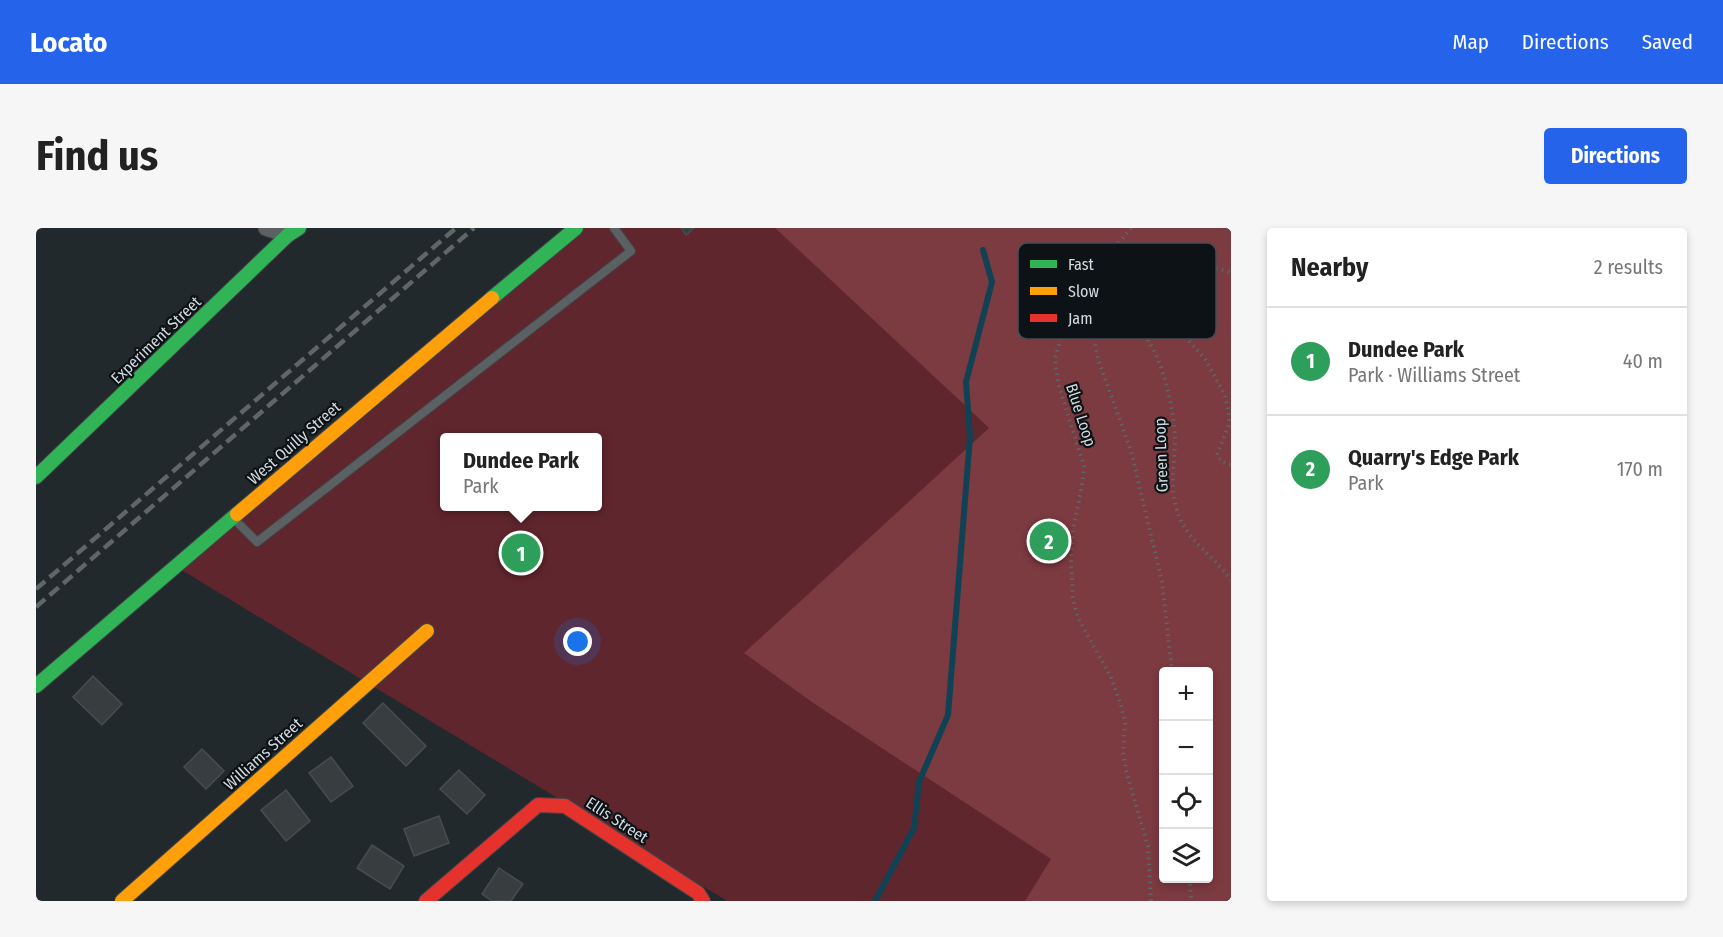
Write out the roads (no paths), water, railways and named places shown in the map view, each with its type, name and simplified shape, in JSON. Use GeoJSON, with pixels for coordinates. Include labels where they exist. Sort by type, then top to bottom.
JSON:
{"type":"FeatureCollection","features":[{"type":"Feature","properties":{"kind":"street"},"geometry":{"type":"LineString","coordinates":[[266,228],[294,232]]}},
{"type":"Feature","properties":{"kind":"street","name":"West Quilly Street"},"geometry":{"type":"LineString","coordinates":[[36,686],[576,228]]}},
{"type":"Feature","properties":{"kind":"street","name":"Experiment Street"},"geometry":{"type":"LineString","coordinates":[[36,477],[294,232]]}},
{"type":"Feature","properties":{"kind":"street","name":"Williams Street"},"geometry":{"type":"LineString","coordinates":[[122,901],[427,631]]}},
{"type":"Feature","properties":{"kind":"street","name":"Ellis Street"},"geometry":{"type":"LineString","coordinates":[[426,901],[538,805],[565,806],[698,893],[703,901]]}},
{"type":"Feature","properties":{"kind":"lane"},"geometry":{"type":"LineString","coordinates":[[233,518],[257,542],[631,251],[614,228]]}},
{"type":"Feature","properties":{"kind":"waterway"},"geometry":{"type":"LineString","coordinates":[[875,901],[914,828],[919,782],[948,715],[970,437],[966,382],[992,282],[983,250]]}},
{"type":"Feature","properties":{"kind":"railway"},"geometry":{"type":"LineString","coordinates":[[36,589],[456,228]]}},
{"type":"Feature","properties":{"kind":"railway"},"geometry":{"type":"LineString","coordinates":[[36,607],[474,228]]}},
{"type":"Feature","properties":{"kind":"place","name":"Quarry's Edge Park"},"geometry":{"type":"Point","coordinates":[1049,541]}},
{"type":"Feature","properties":{"kind":"place","name":"Dundee Park"},"geometry":{"type":"Point","coordinates":[521,553]}}]}
